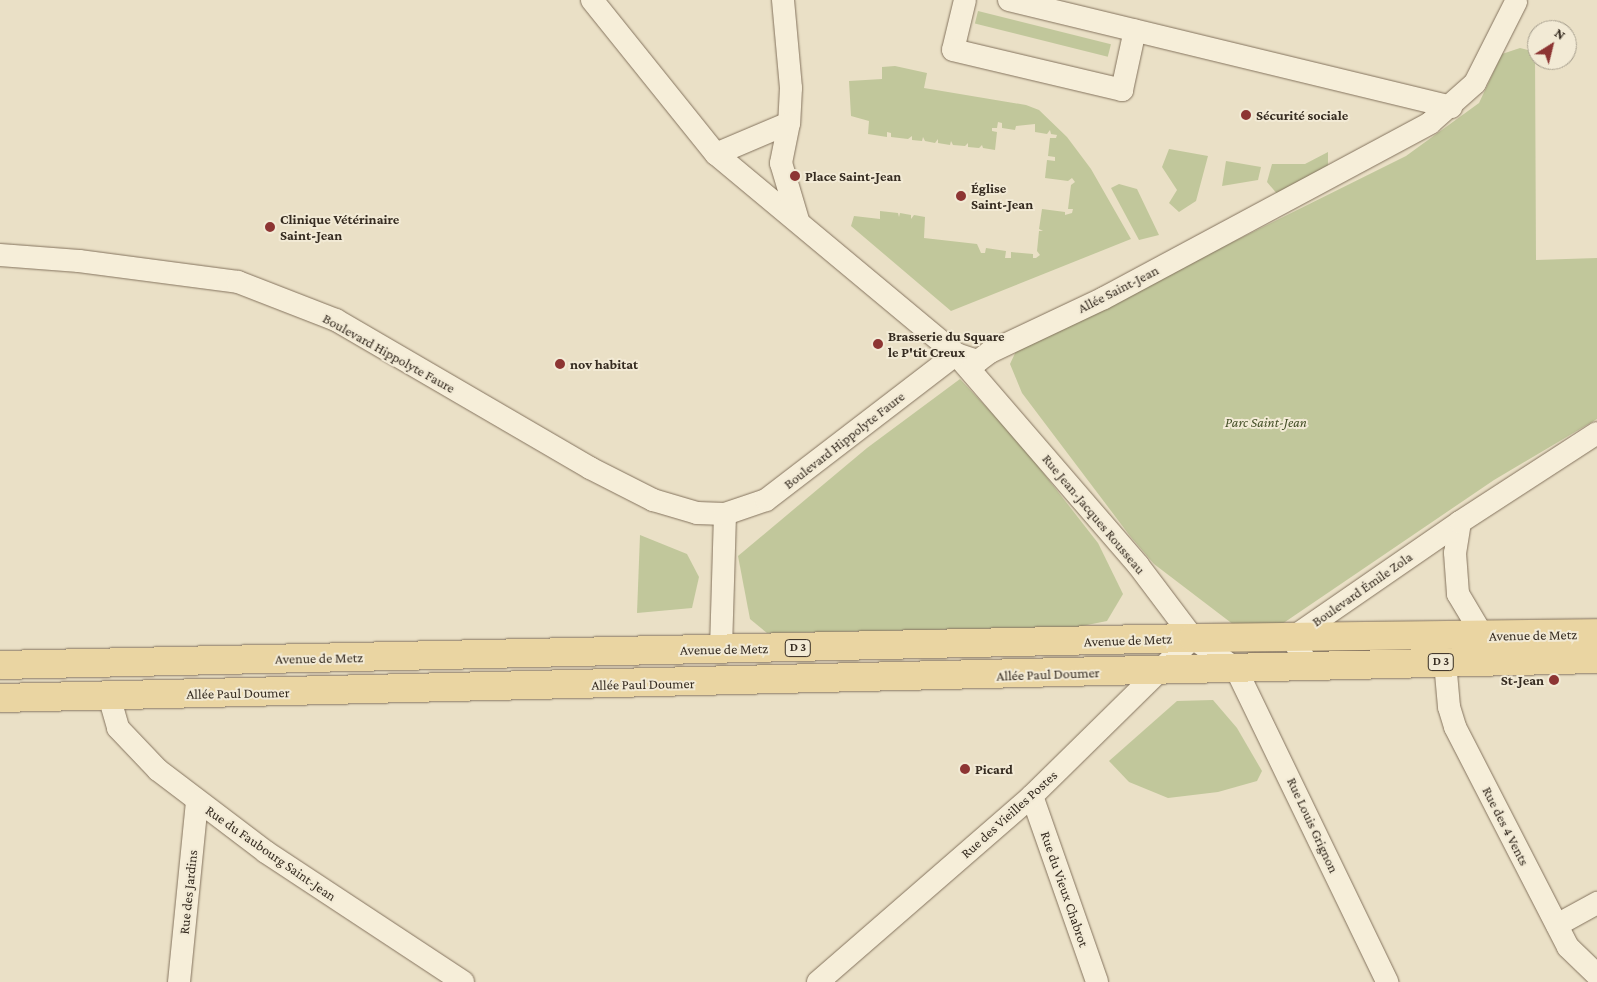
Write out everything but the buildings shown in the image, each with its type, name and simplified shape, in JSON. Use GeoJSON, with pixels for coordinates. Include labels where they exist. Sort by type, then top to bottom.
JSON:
{"type":"FeatureCollection","features":[{"type":"Feature","properties":{"kind":"main road","name":"Avenue de Metz"},"geometry":{"type":"LineString","coordinates":[[0,665],[1193,638],[1483,636],[1597,633]]}},
{"type":"Feature","properties":{"kind":"main road","name":"Avenue de Metz"},"geometry":{"type":"LineString","coordinates":[[1297,666],[1597,659]]}},
{"type":"Feature","properties":{"kind":"main road","name":"Allée Paul Doumer"},"geometry":{"type":"LineString","coordinates":[[0,698],[1297,666]]}},
{"type":"Feature","properties":{"kind":"street"},"geometry":{"type":"LineString","coordinates":[[592,0],[695,132],[716,154],[798,220],[956,354]]}},
{"type":"Feature","properties":{"kind":"street"},"geometry":{"type":"LineString","coordinates":[[783,0],[791,88],[789,123],[781,163],[798,220]]}},
{"type":"Feature","properties":{"kind":"street"},"geometry":{"type":"LineString","coordinates":[[965,0],[953,50],[1122,90],[1136,30]]}},
{"type":"Feature","properties":{"kind":"street"},"geometry":{"type":"LineString","coordinates":[[1009,0],[1450,107]]}},
{"type":"Feature","properties":{"kind":"street","name":"Allée Saint-Jean"},"geometry":{"type":"LineString","coordinates":[[956,354],[978,361],[990,352],[1104,298],[1430,123],[1475,83],[1513,1]]}},
{"type":"Feature","properties":{"kind":"street"},"geometry":{"type":"LineString","coordinates":[[716,154],[789,123]]}},
{"type":"Feature","properties":{"kind":"street","name":"Boulevard Hippolyte Faure"},"geometry":{"type":"LineString","coordinates":[[0,255],[79,261],[238,282],[336,320],[590,468],[653,500],[697,513],[725,514],[766,500],[956,354]]}},
{"type":"Feature","properties":{"kind":"street","name":"Rue Jean-Jacques Rousseau"},"geometry":{"type":"LineString","coordinates":[[956,354],[1138,565],[1193,638],[1236,668]]}},
{"type":"Feature","properties":{"kind":"street","name":"Boulevard Émile Zola"},"geometry":{"type":"LineString","coordinates":[[1292,638],[1460,522],[1597,433]]}},
{"type":"Feature","properties":{"kind":"street"},"geometry":{"type":"LineString","coordinates":[[721,649],[725,514]]}},
{"type":"Feature","properties":{"kind":"street"},"geometry":{"type":"LineString","coordinates":[[1460,522],[1454,553],[1458,594],[1483,636]]}},
{"type":"Feature","properties":{"kind":"street","name":"Rue des Vieilles Postes"},"geometry":{"type":"LineString","coordinates":[[818,982],[1032,796],[1163,670],[1193,638]]}},
{"type":"Feature","properties":{"kind":"street"},"geometry":{"type":"LineString","coordinates":[[1292,638],[1297,666]]}},
{"type":"Feature","properties":{"kind":"street","name":"Rue des 4 Vents"},"geometry":{"type":"LineString","coordinates":[[1445,662],[1449,707],[1455,727],[1568,947],[1597,975]]}},
{"type":"Feature","properties":{"kind":"street","name":"Rue Louis Grignon"},"geometry":{"type":"LineString","coordinates":[[1236,668],[1387,982]]}},
{"type":"Feature","properties":{"kind":"street","name":"Rue du Faubourg Saint-Jean"},"geometry":{"type":"LineString","coordinates":[[109,696],[118,728],[133,747],[197,801],[333,897],[463,982]]}},
{"type":"Feature","properties":{"kind":"street","name":"Rue du Vieux Chabrot"},"geometry":{"type":"LineString","coordinates":[[1032,796],[1097,982]]}},
{"type":"Feature","properties":{"kind":"street","name":"Rue des Jardins"},"geometry":{"type":"LineString","coordinates":[[179,982],[197,801]]}},
{"type":"Feature","properties":{"kind":"street"},"geometry":{"type":"LineString","coordinates":[[1557,925],[1597,903]]}},
{"type":"Feature","properties":{"kind":"green space"},"geometry":{"type":"Polygon","coordinates":[[[978,11],[1111,44],[1108,57],[975,24],[978,11]]]}},
{"type":"Feature","properties":{"kind":"green space","name":"Parc Saint-Jean"},"geometry":{"type":"Polygon","coordinates":[[[1520,48],[1527,50],[1527,70],[1535,70],[1536,260],[1597,258],[1597,419],[1494,480],[1282,624],[1234,625],[1154,564],[1130,536],[1022,393],[1010,364],[1017,349],[1406,156],[1479,103],[1502,54],[1520,48]]]}},
{"type":"Feature","properties":{"kind":"green space"},"geometry":{"type":"Polygon","coordinates":[[[895,66],[927,73],[924,88],[1026,105],[1039,110],[1067,137],[1091,169],[1131,239],[951,311],[851,226],[854,216],[880,219],[880,211],[898,213],[899,217],[900,213],[911,215],[911,219],[914,215],[925,217],[924,238],[977,244],[981,253],[985,253],[986,248],[1006,251],[1005,258],[1011,258],[1011,252],[1033,254],[1033,258],[1036,258],[1040,255],[1037,251],[1039,231],[1043,231],[1039,229],[1042,209],[1065,212],[1065,215],[1072,213],[1073,209],[1068,209],[1071,185],[1075,182],[1072,178],[1068,181],[1045,178],[1047,160],[1055,161],[1055,157],[1048,156],[1050,138],[1056,138],[1057,135],[1051,134],[1050,130],[1047,134],[1035,132],[1035,124],[1016,126],[1015,130],[1002,128],[1002,123],[998,122],[997,128],[992,128],[992,131],[997,132],[995,150],[983,148],[982,145],[979,148],[968,147],[968,143],[965,146],[953,145],[951,141],[950,145],[938,143],[938,139],[935,143],[925,141],[923,137],[922,141],[912,140],[912,136],[908,139],[891,137],[891,133],[887,132],[887,137],[868,134],[869,121],[851,116],[849,81],[882,79],[882,67],[895,66]]]}},
{"type":"Feature","properties":{"kind":"green space"},"geometry":{"type":"Polygon","coordinates":[[[1169,149],[1208,156],[1196,201],[1179,212],[1169,203],[1177,190],[1162,167],[1169,149]]]}},
{"type":"Feature","properties":{"kind":"green space"},"geometry":{"type":"Polygon","coordinates":[[[1328,152],[1328,166],[1278,195],[1267,182],[1272,164],[1305,164],[1328,152]]]}},
{"type":"Feature","properties":{"kind":"green space"},"geometry":{"type":"Polygon","coordinates":[[[1226,161],[1261,167],[1258,180],[1222,186],[1226,161]]]}},
{"type":"Feature","properties":{"kind":"green space"},"geometry":{"type":"Polygon","coordinates":[[[1119,184],[1137,189],[1159,235],[1139,240],[1111,188],[1119,184]]]}},
{"type":"Feature","properties":{"kind":"green space"},"geometry":{"type":"Polygon","coordinates":[[[960,379],[1020,443],[1098,543],[1123,594],[1107,621],[1077,627],[767,633],[750,619],[738,556],[867,448],[960,379]]]}},
{"type":"Feature","properties":{"kind":"green space"},"geometry":{"type":"Polygon","coordinates":[[[640,535],[687,554],[699,577],[692,608],[637,613],[640,535]]]}},
{"type":"Feature","properties":{"kind":"green space"},"geometry":{"type":"Polygon","coordinates":[[[1213,700],[1237,728],[1262,771],[1257,781],[1218,792],[1168,798],[1129,782],[1109,761],[1177,701],[1213,700]]]}},
{"type":"Feature","properties":{"kind":"place","name":"Sécurité sociale"},"geometry":{"type":"Point","coordinates":[1246,115]}},
{"type":"Feature","properties":{"kind":"place","name":"Place Saint-Jean"},"geometry":{"type":"Point","coordinates":[795,176]}},
{"type":"Feature","properties":{"kind":"place","name":"Église Saint-Jean"},"geometry":{"type":"Point","coordinates":[961,196]}},
{"type":"Feature","properties":{"kind":"place","name":"Clinique Vétérinaire Saint-Jean"},"geometry":{"type":"Point","coordinates":[270,227]}},
{"type":"Feature","properties":{"kind":"place","name":"Brasserie du Square le P'tit Creux"},"geometry":{"type":"Point","coordinates":[878,344]}},
{"type":"Feature","properties":{"kind":"place","name":"nov habitat"},"geometry":{"type":"Point","coordinates":[560,364]}},
{"type":"Feature","properties":{"kind":"place","name":"St-Jean"},"geometry":{"type":"Point","coordinates":[1554,680]}},
{"type":"Feature","properties":{"kind":"place","name":"Picard"},"geometry":{"type":"Point","coordinates":[965,769]}}]}
